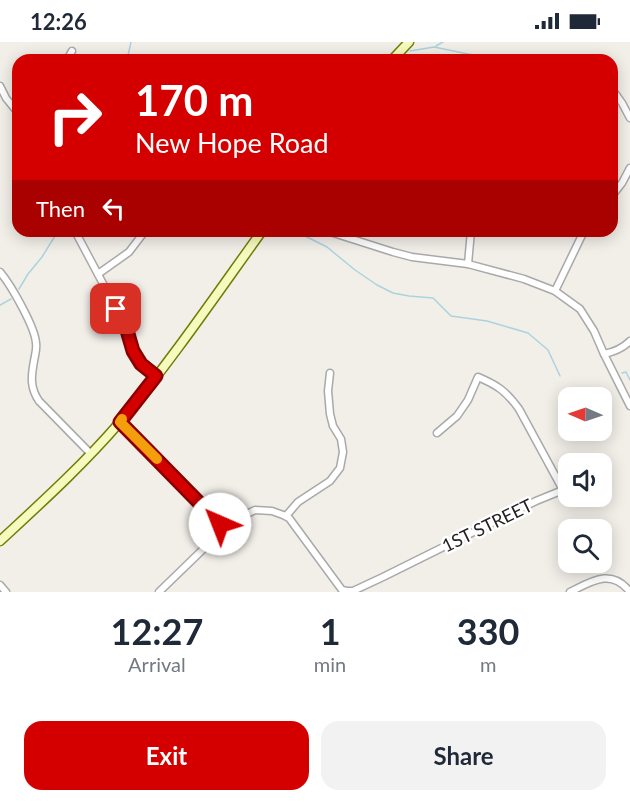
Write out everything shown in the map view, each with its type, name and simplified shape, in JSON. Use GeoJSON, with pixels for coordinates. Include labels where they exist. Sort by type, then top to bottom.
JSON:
{"type":"FeatureCollection","features":[{"type":"Feature","properties":{"kind":"street"},"geometry":{"type":"LineString","coordinates":[[398,54],[409,42]]}},
{"type":"Feature","properties":{"kind":"street"},"geometry":{"type":"LineString","coordinates":[[0,86],[12,106]]}},
{"type":"Feature","properties":{"kind":"street"},"geometry":{"type":"LineString","coordinates":[[618,97],[630,118]]}},
{"type":"Feature","properties":{"kind":"street"},"geometry":{"type":"LineString","coordinates":[[618,188],[630,168]]}},
{"type":"Feature","properties":{"kind":"street"},"geometry":{"type":"LineString","coordinates":[[622,183],[630,188]]}},
{"type":"Feature","properties":{"kind":"street"},"geometry":{"type":"LineString","coordinates":[[78,237],[126,327],[133,351],[141,364],[156,376]]}},
{"type":"Feature","properties":{"kind":"street"},"geometry":{"type":"LineString","coordinates":[[98,274],[129,252],[140,237]]}},
{"type":"Feature","properties":{"kind":"street"},"geometry":{"type":"LineString","coordinates":[[0,541],[68,478],[120,422],[258,237]]}},
{"type":"Feature","properties":{"kind":"street"},"geometry":{"type":"LineString","coordinates":[[346,237],[393,252],[468,264],[524,279],[555,291],[580,309],[594,331],[630,406]]}},
{"type":"Feature","properties":{"kind":"street"},"geometry":{"type":"LineString","coordinates":[[468,264],[470,237]]}},
{"type":"Feature","properties":{"kind":"street"},"geometry":{"type":"LineString","coordinates":[[555,291],[581,237]]}},
{"type":"Feature","properties":{"kind":"street"},"geometry":{"type":"LineString","coordinates":[[0,272],[33,329],[36,343],[31,382],[33,392],[91,454]]}},
{"type":"Feature","properties":{"kind":"street"},"geometry":{"type":"LineString","coordinates":[[604,354],[617,351],[630,342]]}},
{"type":"Feature","properties":{"kind":"street"},"geometry":{"type":"LineString","coordinates":[[159,592],[225,528],[255,510],[272,511],[286,516],[298,502],[330,481],[340,468],[343,452],[341,439],[333,426],[330,414],[328,391],[330,373]]}},
{"type":"Feature","properties":{"kind":"street","name":"1ST STREET"},"geometry":{"type":"LineString","coordinates":[[286,516],[342,590],[353,591],[563,490],[519,409],[497,386],[478,376],[468,400],[457,416],[437,433]]}},
{"type":"Feature","properties":{"kind":"street"},"geometry":{"type":"LineString","coordinates":[[120,422],[225,528]]}},
{"type":"Feature","properties":{"kind":"street"},"geometry":{"type":"LineString","coordinates":[[570,592],[604,578],[618,580],[630,592]]}},
{"type":"Feature","properties":{"kind":"street"},"geometry":{"type":"LineString","coordinates":[[0,585],[6,592]]}},
{"type":"Feature","properties":{"kind":"waterway"},"geometry":{"type":"LineString","coordinates":[[128,54],[131,42]]}},
{"type":"Feature","properties":{"kind":"waterway"},"geometry":{"type":"LineString","coordinates":[[436,46],[443,42]]}},
{"type":"Feature","properties":{"kind":"waterway"},"geometry":{"type":"LineString","coordinates":[[410,51],[434,47],[468,54]]}},
{"type":"Feature","properties":{"kind":"waterway"},"geometry":{"type":"LineString","coordinates":[[19,289],[54,237]]}},
{"type":"Feature","properties":{"kind":"waterway"},"geometry":{"type":"LineString","coordinates":[[307,237],[327,247],[355,270],[393,293],[433,298],[451,316],[487,321],[528,333],[548,350],[560,376]]}},
{"type":"Feature","properties":{"kind":"waterway"},"geometry":{"type":"LineString","coordinates":[[0,305],[11,299]]}},
{"type":"Feature","properties":{"kind":"waterway"},"geometry":{"type":"LineString","coordinates":[[622,373],[626,372],[630,380]]}},
{"type":"Feature","properties":{"kind":"slow traffic"},"geometry":{"type":"LineString","coordinates":[[122,419],[120,422],[157,459]]}},
{"type":"Feature","properties":{"kind":"route"},"geometry":{"type":"LineString","coordinates":[[116,309],[126,327],[133,351],[141,364],[156,376],[120,422],[220,524]]}}]}
